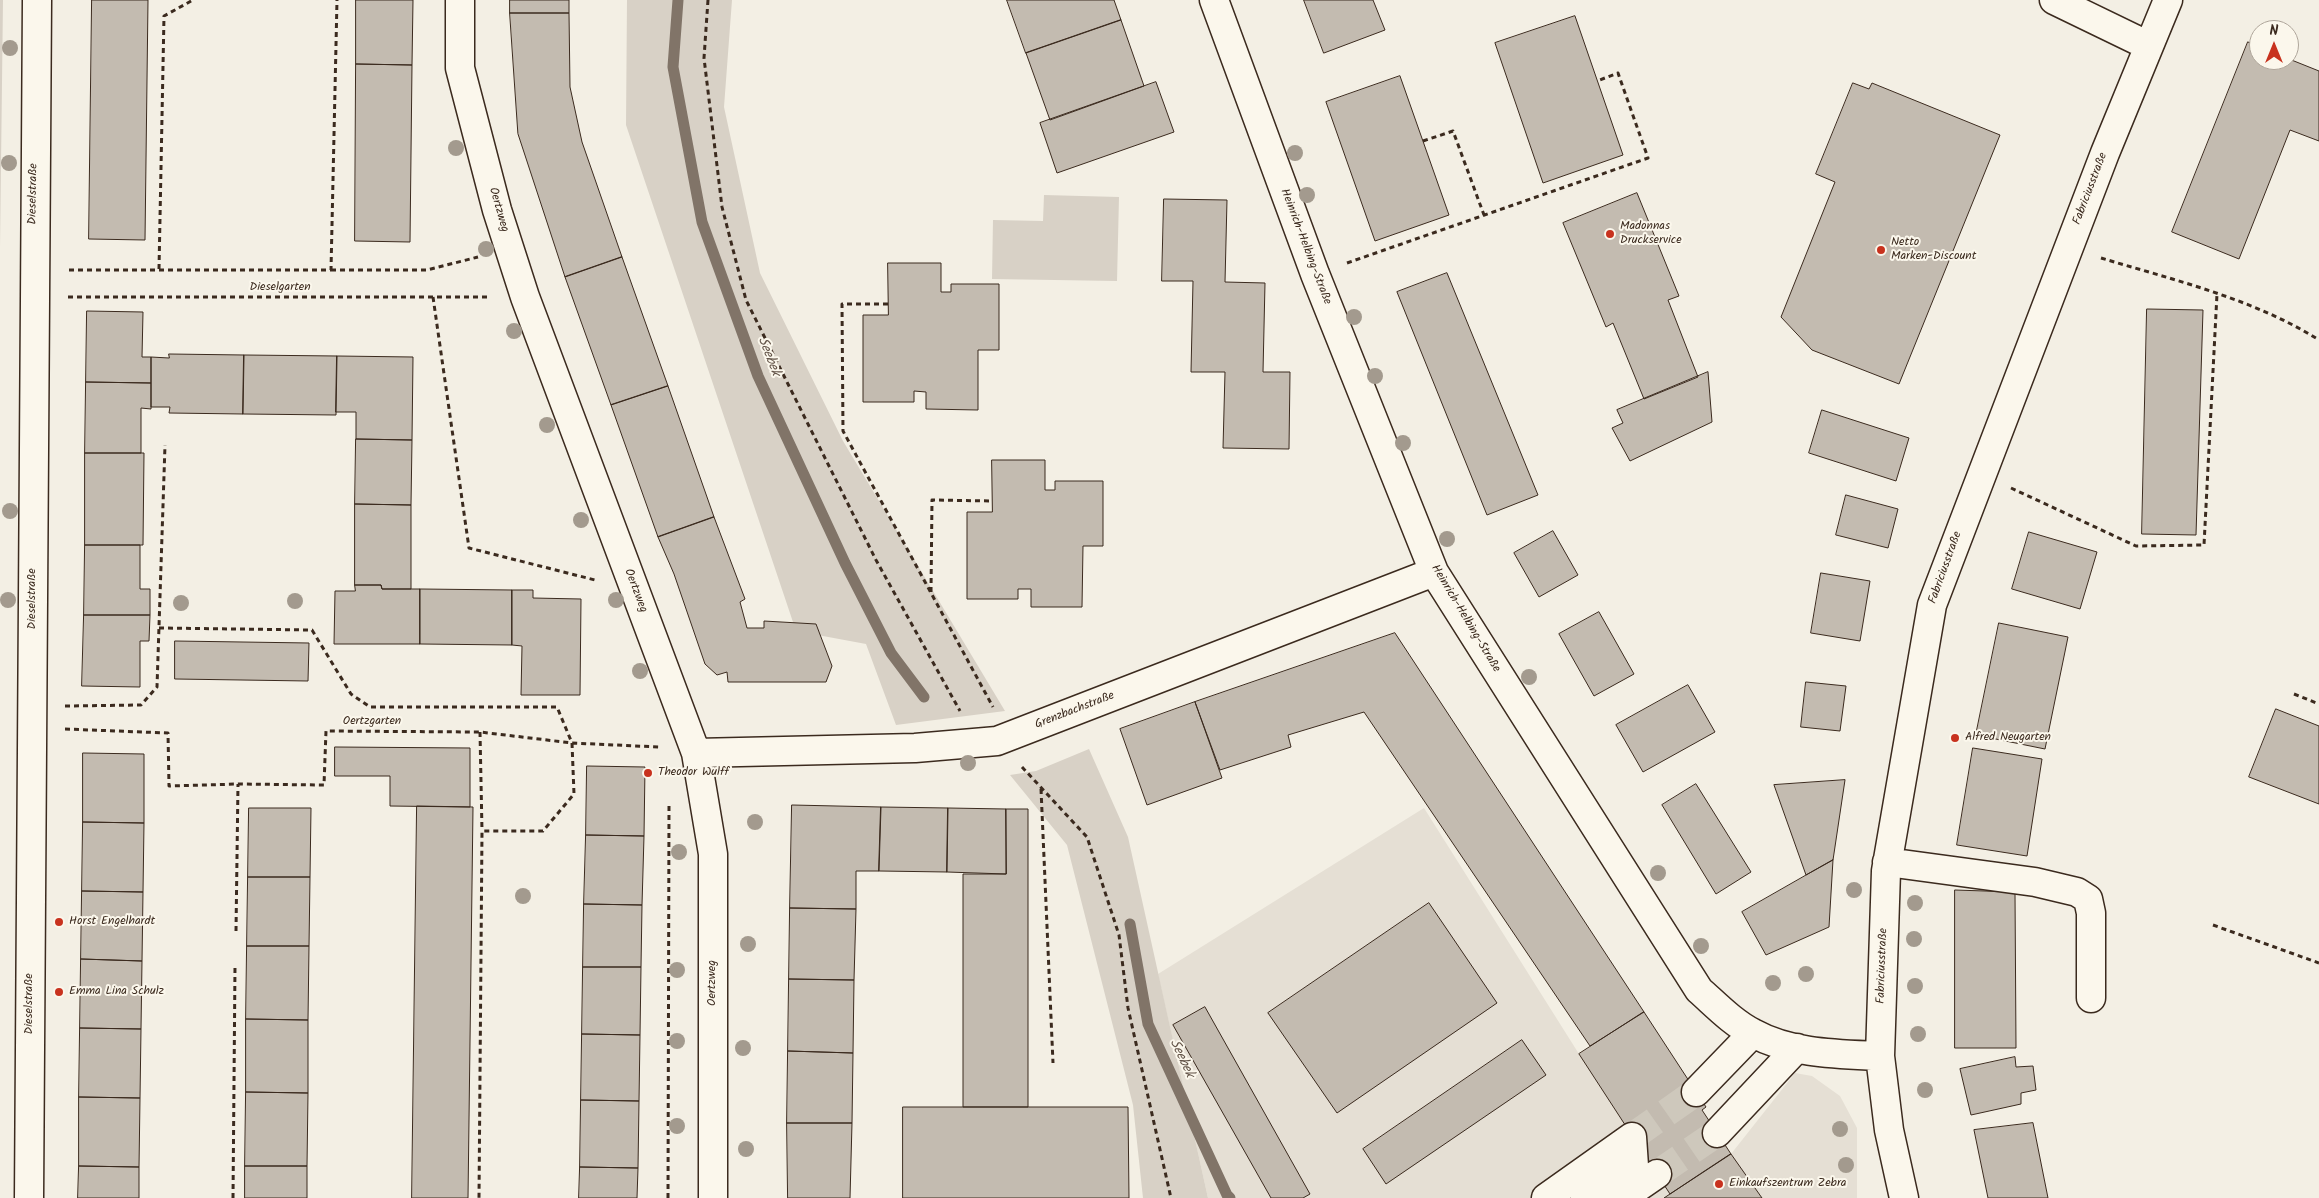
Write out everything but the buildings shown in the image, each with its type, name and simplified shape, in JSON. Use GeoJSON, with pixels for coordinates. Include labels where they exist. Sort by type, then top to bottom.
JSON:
{"type":"FeatureCollection","features":[{"type":"Feature","properties":{"kind":"street","name":"Dieselstraße"},"geometry":{"type":"LineString","coordinates":[[28,1198],[36,0]]}},
{"type":"Feature","properties":{"kind":"street","name":"Oertzweg"},"geometry":{"type":"LineString","coordinates":[[460,0],[460,68],[509,250],[524,297],[696,752],[713,854],[713,1198]]}},
{"type":"Feature","properties":{"kind":"street","name":"Heinrich-Helbing-Straße"},"geometry":{"type":"LineString","coordinates":[[1214,0],[1315,274],[1434,572],[1699,990],[1752,1033],[1797,1048],[1824,1053],[1880,1056]]}},
{"type":"Feature","properties":{"kind":"street"},"geometry":{"type":"LineString","coordinates":[[2054,0],[2149,46]]}},
{"type":"Feature","properties":{"kind":"street","name":"Fabriciusstraße"},"geometry":{"type":"LineString","coordinates":[[1904,1198],[1888,1130],[1880,1056],[1887,862],[1932,605],[2069,248],[2168,0]]}},
{"type":"Feature","properties":{"kind":"street","name":"Grenzbachstraße"},"geometry":{"type":"LineString","coordinates":[[696,752],[915,748],[997,741],[1434,572]]}},
{"type":"Feature","properties":{"kind":"street"},"geometry":{"type":"LineString","coordinates":[[1887,862],[2035,882],[2077,892],[2088,899],[2091,913],[2091,998]]}},
{"type":"Feature","properties":{"kind":"street"},"geometry":{"type":"LineString","coordinates":[[1696,1092],[1752,1033]]}},
{"type":"Feature","properties":{"kind":"street"},"geometry":{"type":"LineString","coordinates":[[1718,1133],[1797,1048]]}},
{"type":"Feature","properties":{"kind":"street"},"geometry":{"type":"LineString","coordinates":[[1546,1198],[1632,1137],[1634,1166],[1585,1198]]}},
{"type":"Feature","properties":{"kind":"street"},"geometry":{"type":"LineString","coordinates":[[1622,1198],[1657,1174]]}},
{"type":"Feature","properties":{"kind":"path"},"geometry":{"type":"LineString","coordinates":[[159,269],[164,16],[193,0]]}},
{"type":"Feature","properties":{"kind":"path"},"geometry":{"type":"LineString","coordinates":[[331,270],[337,0]]}},
{"type":"Feature","properties":{"kind":"path"},"geometry":{"type":"LineString","coordinates":[[708,0],[704,58],[722,207],[746,300],[876,560],[926,653]]}},
{"type":"Feature","properties":{"kind":"path"},"geometry":{"type":"LineString","coordinates":[[1315,274],[1648,158],[1618,73],[1597,81]]}},
{"type":"Feature","properties":{"kind":"path"},"geometry":{"type":"LineString","coordinates":[[1423,142],[1453,131],[1484,215]]}},
{"type":"Feature","properties":{"kind":"path"},"geometry":{"type":"LineString","coordinates":[[2069,248],[2217,294],[2295,325],[2319,340]]}},
{"type":"Feature","properties":{"kind":"path"},"geometry":{"type":"LineString","coordinates":[[34,270],[427,270],[509,250]]}},
{"type":"Feature","properties":{"kind":"path"},"geometry":{"type":"LineString","coordinates":[[1982,474],[2136,546],[2204,544],[2217,294]]}},
{"type":"Feature","properties":{"kind":"path","name":"Dieselgarten"},"geometry":{"type":"LineString","coordinates":[[35,297],[524,297]]}},
{"type":"Feature","properties":{"kind":"path"},"geometry":{"type":"LineString","coordinates":[[432,297],[469,548],[635,590]]}},
{"type":"Feature","properties":{"kind":"path"},"geometry":{"type":"LineString","coordinates":[[888,304],[842,304],[843,432],[1008,736]]}},
{"type":"Feature","properties":{"kind":"path"},"geometry":{"type":"LineString","coordinates":[[32,718],[141,705],[157,687],[165,445]]}},
{"type":"Feature","properties":{"kind":"path"},"geometry":{"type":"LineString","coordinates":[[930,593],[932,500],[992,501]]}},
{"type":"Feature","properties":{"kind":"path"},"geometry":{"type":"LineString","coordinates":[[159,628],[312,630],[334,670],[351,694],[370,707],[557,707],[572,743],[574,794],[543,831],[482,831]]}},
{"type":"Feature","properties":{"kind":"path"},"geometry":{"type":"LineString","coordinates":[[2294,694],[2319,704]]}},
{"type":"Feature","properties":{"kind":"path","name":"Oertzgarten"},"geometry":{"type":"LineString","coordinates":[[32,718],[168,733],[169,786],[238,784],[324,786],[326,731],[480,732],[572,743],[668,748],[696,752]]}},
{"type":"Feature","properties":{"kind":"path"},"geometry":{"type":"LineString","coordinates":[[480,732],[482,831],[480,1198]]}},
{"type":"Feature","properties":{"kind":"path"},"geometry":{"type":"LineString","coordinates":[[236,931],[238,784]]}},
{"type":"Feature","properties":{"kind":"path"},"geometry":{"type":"LineString","coordinates":[[1053,1063],[1041,788],[1087,837],[1119,935],[1128,1008],[1171,1198]]}},
{"type":"Feature","properties":{"kind":"path"},"geometry":{"type":"LineString","coordinates":[[668,1198],[669,805]]}},
{"type":"Feature","properties":{"kind":"path"},"geometry":{"type":"LineString","coordinates":[[2213,925],[2319,963]]}},
{"type":"Feature","properties":{"kind":"path"},"geometry":{"type":"LineString","coordinates":[[233,1198],[235,966]]}},
{"type":"Feature","properties":{"kind":"shaded area"},"geometry":{"type":"Polygon","coordinates":[[[0,0],[3,0],[0,247],[0,0]]]}},
{"type":"Feature","properties":{"kind":"shaded area"},"geometry":{"type":"Polygon","coordinates":[[[627,0],[732,0],[724,107],[760,273],[843,441],[1005,711],[896,725],[866,644],[796,631],[626,125],[627,0]]]}},
{"type":"Feature","properties":{"kind":"shaded area"},"geometry":{"type":"Polygon","coordinates":[[[1044,195],[1119,197],[1117,281],[992,279],[993,220],[1043,221],[1044,195]]]}},
{"type":"Feature","properties":{"kind":"shaded area"},"geometry":{"type":"Polygon","coordinates":[[[1089,749],[1128,837],[1208,1198],[1143,1198],[1133,1105],[1067,845],[1010,775],[1036,771],[1089,749]]]}},
{"type":"Feature","properties":{"kind":"shaded area"},"geometry":{"type":"Polygon","coordinates":[[[1424,808],[1670,1194],[1731,1154],[1795,1073],[1812,1076],[1840,1096],[1857,1128],[1857,1198],[1208,1198],[1158,974],[1424,808]]]}},
{"type":"Feature","properties":{"kind":"waterway","name":"Seebek"},"geometry":{"type":"LineString","coordinates":[[678,0],[673,67],[702,222],[758,376],[845,563],[891,653],[924,697]]}},
{"type":"Feature","properties":{"kind":"waterway","name":"Seebek"},"geometry":{"type":"LineString","coordinates":[[1130,924],[1148,1024],[1230,1198]]}},
{"type":"Feature","properties":{"kind":"tunnel"},"geometry":{"type":"LineString","coordinates":[[1632,1137],[1696,1092]]}},
{"type":"Feature","properties":{"kind":"tunnel"},"geometry":{"type":"LineString","coordinates":[[1657,1174],[1717,1133]]}},
{"type":"Feature","properties":{"kind":"place","name":"Madonnas Druckservice"},"geometry":{"type":"Point","coordinates":[1610,234]}},
{"type":"Feature","properties":{"kind":"place","name":"Netto Marken-Discount"},"geometry":{"type":"Point","coordinates":[1881,250]}},
{"type":"Feature","properties":{"kind":"place","name":"Alfred Neugarten"},"geometry":{"type":"Point","coordinates":[1955,738]}},
{"type":"Feature","properties":{"kind":"place","name":"Theodor Wulff"},"geometry":{"type":"Point","coordinates":[648,773]}},
{"type":"Feature","properties":{"kind":"place","name":"Horst Engelhardt"},"geometry":{"type":"Point","coordinates":[59,922]}},
{"type":"Feature","properties":{"kind":"place","name":"Emma Lina Schulz"},"geometry":{"type":"Point","coordinates":[59,992]}},
{"type":"Feature","properties":{"kind":"place","name":"Einkaufszentrum Zebra"},"geometry":{"type":"Point","coordinates":[1719,1184]}}]}
